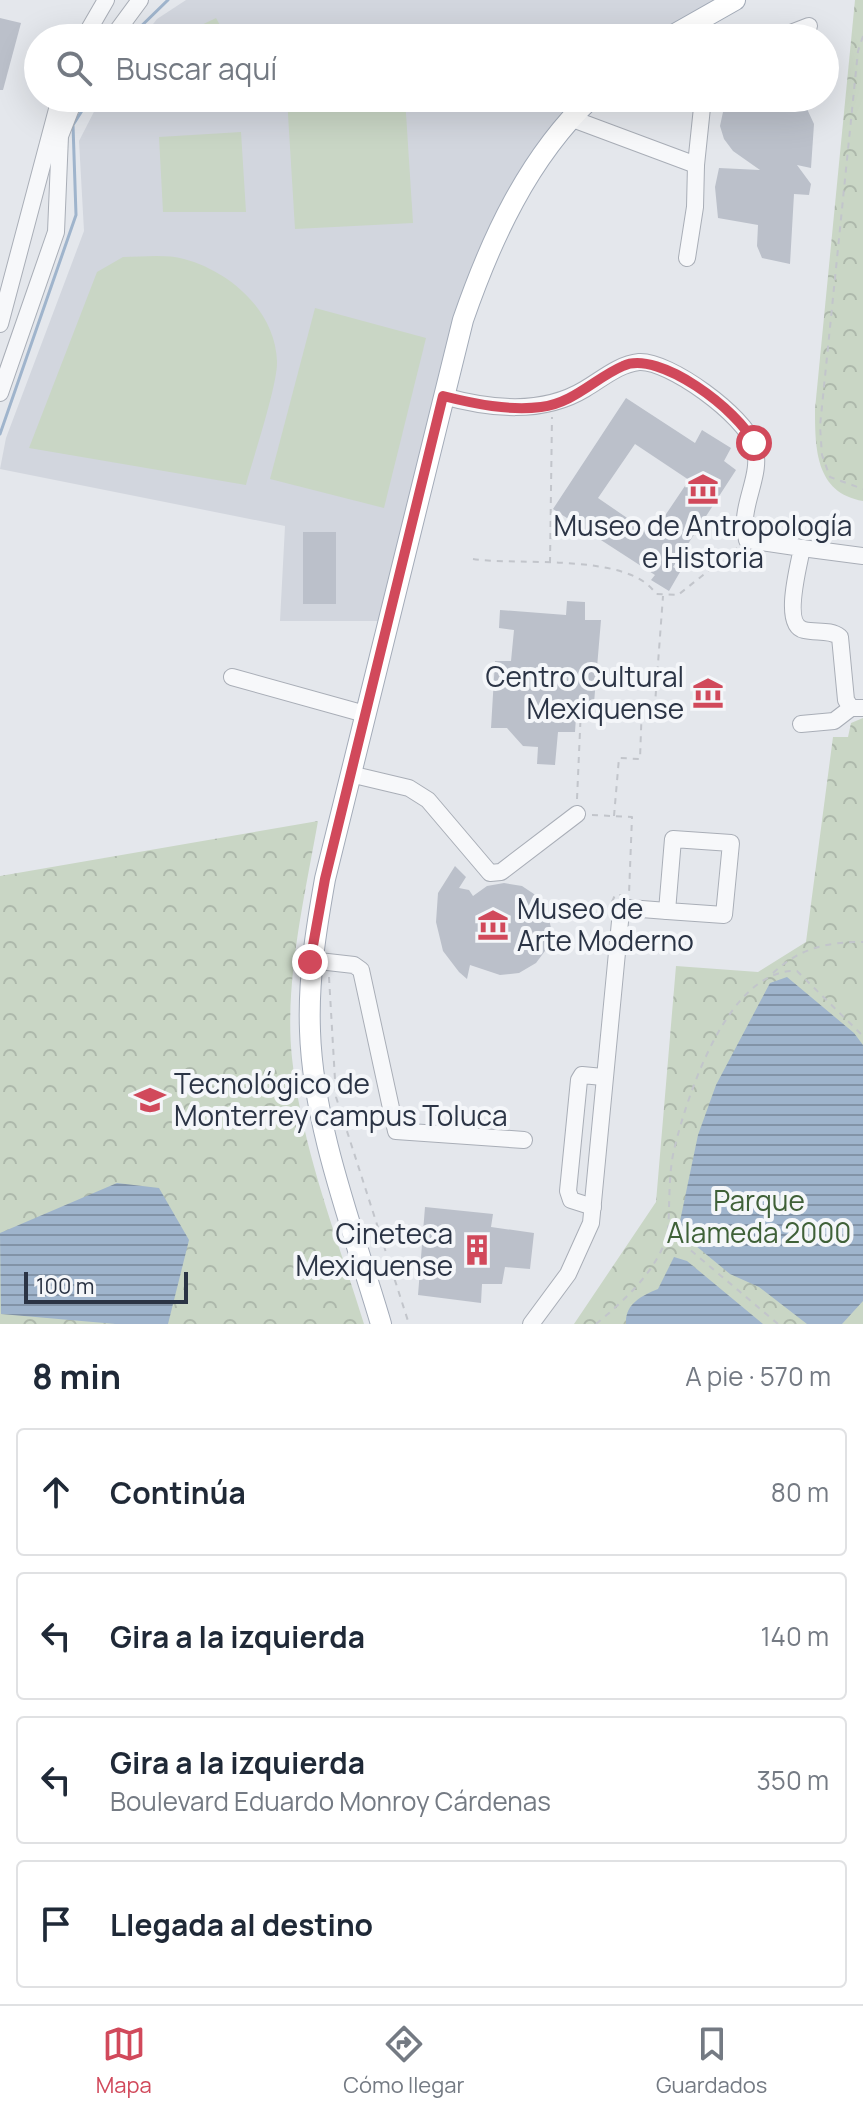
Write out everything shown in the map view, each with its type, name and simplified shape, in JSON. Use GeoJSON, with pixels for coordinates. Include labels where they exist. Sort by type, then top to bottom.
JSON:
{"type":"FeatureCollection","features":[{"type":"Feature","properties":{"kind":"main road"},"geometry":{"type":"LineString","coordinates":[[693,24],[735,0]]}},
{"type":"Feature","properties":{"kind":"main road"},"geometry":{"type":"LineString","coordinates":[[381,1324],[325,1129],[317,1089],[310,1034],[310,961],[325,879],[443,396],[483,262],[526,180],[576,112]]}},
{"type":"Feature","properties":{"kind":"lane"},"geometry":{"type":"LineString","coordinates":[[92,24],[106,0]]}},
{"type":"Feature","properties":{"kind":"lane"},"geometry":{"type":"LineString","coordinates":[[122,24],[140,0]]}},
{"type":"Feature","properties":{"kind":"lane"},"geometry":{"type":"LineString","coordinates":[[0,324],[56,112]]}},
{"type":"Feature","properties":{"kind":"lane"},"geometry":{"type":"LineString","coordinates":[[0,393],[56,232],[60,136],[69,112]]}},
{"type":"Feature","properties":{"kind":"lane"},"geometry":{"type":"LineString","coordinates":[[687,258],[695,207],[702,112]]}},
{"type":"Feature","properties":{"kind":"lane"},"geometry":{"type":"LineString","coordinates":[[570,118],[696,165]]}},
{"type":"Feature","properties":{"kind":"lane"},"geometry":{"type":"LineString","coordinates":[[443,396],[491,406],[552,404],[583,391],[624,365],[654,363],[700,389],[739,421],[754,443],[757,463],[743,511],[747,540],[863,556]]}},
{"type":"Feature","properties":{"kind":"lane"},"geometry":{"type":"LineString","coordinates":[[801,724],[834,721],[857,708],[846,700],[840,637],[800,629],[794,623],[792,604],[802,548]]}},
{"type":"Feature","properties":{"kind":"lane"},"geometry":{"type":"LineString","coordinates":[[232,677],[365,714]]}},
{"type":"Feature","properties":{"kind":"lane"},"geometry":{"type":"LineString","coordinates":[[350,774],[409,788],[428,800],[490,873],[501,872],[577,814]]}},
{"type":"Feature","properties":{"kind":"lane"},"geometry":{"type":"LineString","coordinates":[[531,1324],[568,1274],[587,1237],[593,1207],[621,911],[629,908],[694,915],[724,915],[733,846],[730,842],[670,841],[667,911]]}},
{"type":"Feature","properties":{"kind":"lane"},"geometry":{"type":"LineString","coordinates":[[310,961],[354,965],[361,970],[396,1131],[524,1140]]}},
{"type":"Feature","properties":{"kind":"lane"},"geometry":{"type":"LineString","coordinates":[[593,1207],[571,1200],[568,1191],[579,1080],[582,1075],[603,1077]]}},
{"type":"Feature","properties":{"kind":"path"},"geometry":{"type":"LineString","coordinates":[[863,36],[858,51],[820,426],[822,455],[830,477],[863,489]]}},
{"type":"Feature","properties":{"kind":"path"},"geometry":{"type":"LineString","coordinates":[[550,563],[552,404]]}},
{"type":"Feature","properties":{"kind":"path"},"geometry":{"type":"LineString","coordinates":[[473,559],[596,564],[650,585],[656,594],[678,595],[747,540]]}},
{"type":"Feature","properties":{"kind":"path"},"geometry":{"type":"LineString","coordinates":[[629,895],[632,817],[577,814],[581,708],[599,709],[600,701],[655,704],[663,595]]}},
{"type":"Feature","properties":{"kind":"path"},"geometry":{"type":"LineString","coordinates":[[614,816],[619,758],[640,759],[642,703]]}},
{"type":"Feature","properties":{"kind":"path"},"geometry":{"type":"LineString","coordinates":[[596,1324],[649,1270],[663,1251],[668,1231],[674,1149],[697,1075],[731,1010],[790,958],[818,945],[863,942]]}},
{"type":"Feature","properties":{"kind":"path"},"geometry":{"type":"LineString","coordinates":[[310,961],[324,961],[329,966],[336,1097],[409,1324]]}},
{"type":"Feature","properties":{"kind":"path"},"geometry":{"type":"LineString","coordinates":[[773,974],[797,971],[863,1036]]}},
{"type":"Feature","properties":{"kind":"path"},"geometry":{"type":"LineString","coordinates":[[668,1231],[778,1324]]}},
{"type":"Feature","properties":{"kind":"shaded area"},"geometry":{"type":"Polygon","coordinates":[[[186,0],[726,0],[684,24],[153,24],[186,0]]]}},
{"type":"Feature","properties":{"kind":"shaded area"},"geometry":{"type":"Polygon","coordinates":[[[94,112],[570,112],[519,179],[478,251],[380,621],[280,621],[285,526],[0,469],[6,438],[84,231],[79,141],[94,112]]]}},
{"type":"Feature","properties":{"kind":"green space"},"geometry":{"type":"Polygon","coordinates":[[[855,0],[863,0],[863,501],[835,489],[827,479],[821,467],[815,424],[855,0]]]}},
{"type":"Feature","properties":{"kind":"green space"},"geometry":{"type":"Polygon","coordinates":[[[216,18],[219,24],[204,24],[216,18]]]}},
{"type":"Feature","properties":{"kind":"green space"},"geometry":{"type":"Polygon","coordinates":[[[288,112],[406,112],[413,223],[295,229],[288,112]]]}},
{"type":"Feature","properties":{"kind":"green space"},"geometry":{"type":"Polygon","coordinates":[[[241,132],[246,212],[163,212],[159,137],[241,132]]]}},
{"type":"Feature","properties":{"kind":"green space"},"geometry":{"type":"Polygon","coordinates":[[[123,257],[170,257],[201,265],[233,283],[247,295],[268,325],[274,342],[276,372],[246,485],[29,448],[97,272],[123,257]]]}},
{"type":"Feature","properties":{"kind":"green space"},"geometry":{"type":"Polygon","coordinates":[[[315,308],[426,338],[384,508],[270,479],[315,308]]]}},
{"type":"Feature","properties":{"kind":"green space","name":"Parque Alameda 2000"},"geometry":{"type":"Polygon","coordinates":[[[863,718],[863,1324],[574,1324],[656,1202],[676,966],[758,972],[806,942],[833,737],[848,737],[851,723],[863,718]]]}},
{"type":"Feature","properties":{"kind":"green space","name":"Tecnológico de Monterrey campus Toluca"},"geometry":{"type":"Polygon","coordinates":[[[318,821],[293,970],[292,1058],[312,1159],[364,1324],[0,1324],[0,876],[318,821]]]}},
{"type":"Feature","properties":{"kind":"water"},"geometry":{"type":"Polygon","coordinates":[[[787,977],[854,1033],[863,1045],[863,1301],[842,1324],[807,1324],[759,1287],[730,1274],[684,1236],[679,1226],[698,1135],[716,1085],[770,983],[787,977]]]}},
{"type":"Feature","properties":{"kind":"water"},"geometry":{"type":"Polygon","coordinates":[[[117,1183],[159,1188],[189,1240],[168,1324],[116,1324],[1,1314],[0,1233],[117,1183]]]}},
{"type":"Feature","properties":{"kind":"water"},"geometry":{"type":"Polygon","coordinates":[[[674,1257],[687,1261],[763,1324],[626,1324],[631,1306],[658,1289],[674,1257]]]}},
{"type":"Feature","properties":{"kind":"building"},"geometry":{"type":"Polygon","coordinates":[[[0,18],[21,23],[3,90],[0,90],[0,18]]]}},
{"type":"Feature","properties":{"kind":"building"},"geometry":{"type":"Polygon","coordinates":[[[723,112],[808,112],[814,124],[811,168],[797,165],[811,184],[809,195],[794,194],[790,264],[762,258],[757,246],[758,225],[718,218],[715,187],[719,168],[760,170],[733,151],[724,139],[720,126],[723,112]]]}},
{"type":"Feature","properties":{"kind":"building","name":"Museo de Antropología e Historia"},"geometry":{"type":"Polygon","coordinates":[[[626,398],[695,443],[702,430],[731,448],[724,461],[736,470],[673,567],[680,572],[669,591],[651,580],[655,575],[553,509],[626,398]],[[635,444],[598,498],[652,535],[689,480],[635,444]]]}},
{"type":"Feature","properties":{"kind":"building"},"geometry":{"type":"Polygon","coordinates":[[[303,532],[336,532],[336,604],[303,604],[303,532]]]}},
{"type":"Feature","properties":{"kind":"building"},"geometry":{"type":"Polygon","coordinates":[[[567,601],[585,602],[585,620],[601,620],[594,703],[577,702],[575,732],[558,732],[555,765],[537,764],[538,747],[523,746],[507,728],[491,728],[495,661],[511,661],[514,630],[499,628],[500,610],[566,615],[567,601]]]}},
{"type":"Feature","properties":{"kind":"building","name":"Museo de Arte Moderno"},"geometry":{"type":"Polygon","coordinates":[[[455,866],[466,877],[459,888],[469,890],[473,896],[487,886],[504,883],[522,886],[537,896],[547,910],[551,928],[548,947],[536,963],[519,973],[500,975],[470,965],[467,979],[459,972],[443,951],[436,922],[438,893],[455,866]]]}},
{"type":"Feature","properties":{"kind":"building","name":"Cineteca Mexiquense"},"geometry":{"type":"Polygon","coordinates":[[[425,1207],[493,1214],[491,1227],[534,1233],[530,1269],[505,1267],[502,1284],[482,1284],[481,1303],[418,1295],[425,1207]]]}},
{"type":"Feature","properties":{"kind":"waterway"},"geometry":{"type":"LineString","coordinates":[[143,24],[168,0]]}},
{"type":"Feature","properties":{"kind":"waterway"},"geometry":{"type":"LineString","coordinates":[[0,434],[76,215],[73,125],[81,112]]}},
{"type":"Feature","properties":{"kind":"place","name":"Museo de Antropología e Historia"},"geometry":{"type":"Point","coordinates":[703,489]}},
{"type":"Feature","properties":{"kind":"place","name":"Centro Cultural Mexiquense"},"geometry":{"type":"Point","coordinates":[708,693]}},
{"type":"Feature","properties":{"kind":"place","name":"Museo de Arte Moderno"},"geometry":{"type":"Point","coordinates":[493,925]}},
{"type":"Feature","properties":{"kind":"place","name":"Tecnológico de Monterrey campus Toluca"},"geometry":{"type":"Point","coordinates":[150,1100]}},
{"type":"Feature","properties":{"kind":"place","name":"Cineteca Mexiquense"},"geometry":{"type":"Point","coordinates":[477,1250]}},
{"type":"Feature","properties":{"kind":"route"},"geometry":{"type":"LineString","coordinates":[[310,962],[325,879],[443,396],[491,406],[541,407],[583,391],[624,365],[654,363],[700,389],[739,421],[754,443]]}}]}
